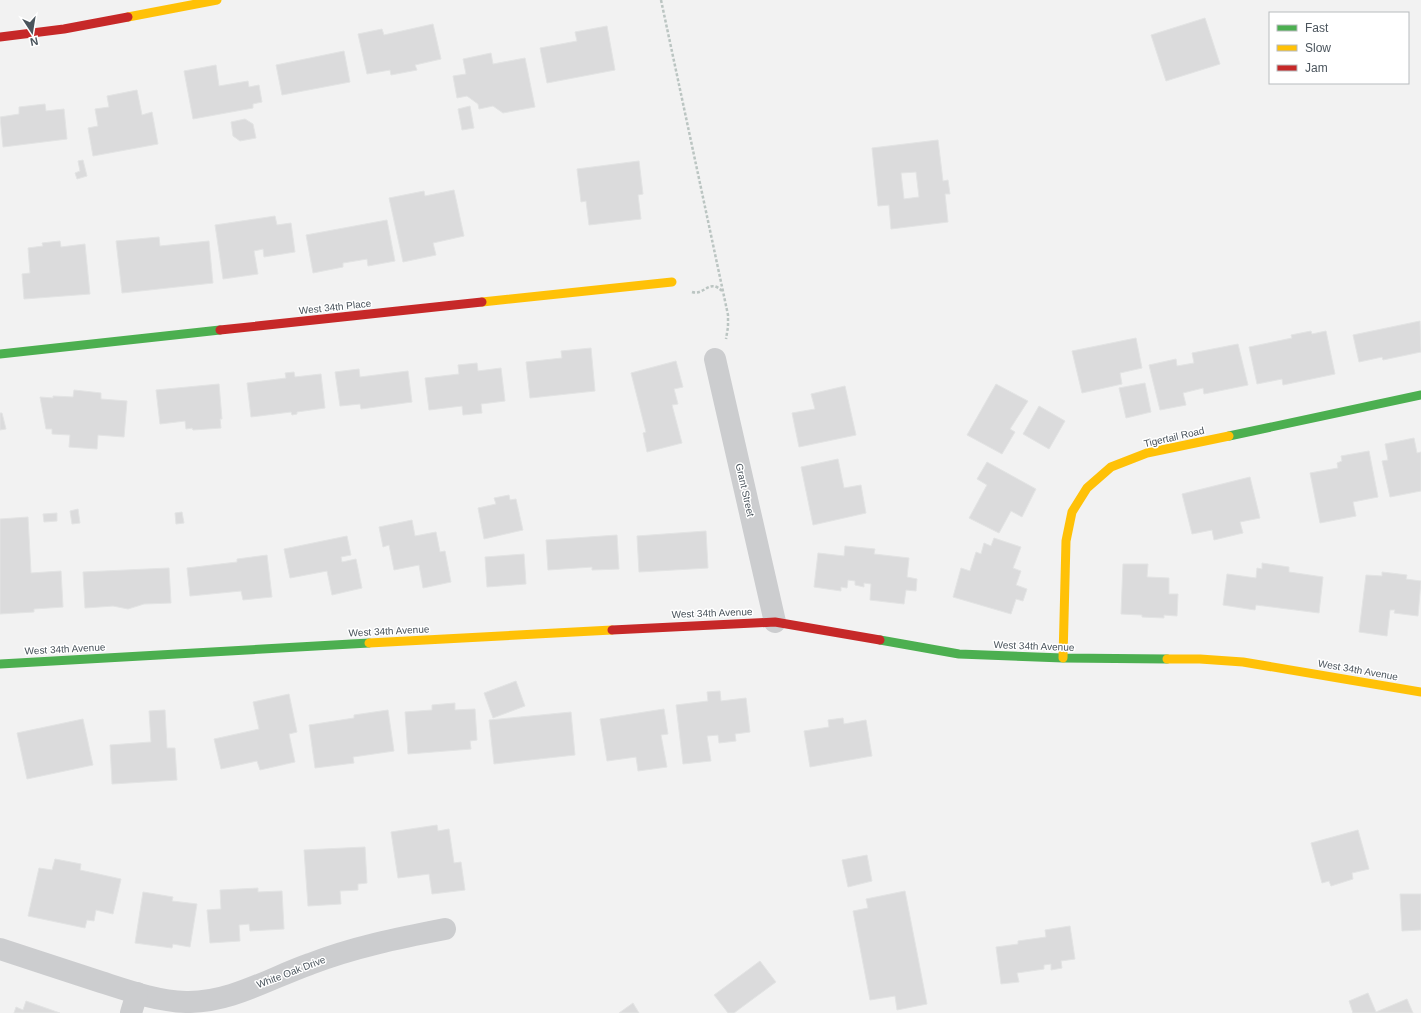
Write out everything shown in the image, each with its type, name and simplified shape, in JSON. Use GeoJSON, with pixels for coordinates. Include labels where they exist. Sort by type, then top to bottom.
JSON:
{"type":"FeatureCollection","features":[{"type":"Feature","properties":{"kind":"street"},"geometry":{"type":"LineString","coordinates":[[0,37],[64,29],[217,0]]}},
{"type":"Feature","properties":{"kind":"street","name":"West 34th Place"},"geometry":{"type":"LineString","coordinates":[[0,354],[672,282]]}},
{"type":"Feature","properties":{"kind":"street","name":"Grant Street"},"geometry":{"type":"LineString","coordinates":[[715,358],[775,622]]}},
{"type":"Feature","properties":{"kind":"street","name":"Tigertail Road"},"geometry":{"type":"LineString","coordinates":[[1063,658],[1066,541],[1072,512],[1087,488],[1111,467],[1147,453],[1421,395]]}},
{"type":"Feature","properties":{"kind":"street","name":"West 34th Avenue"},"geometry":{"type":"LineString","coordinates":[[0,664],[775,622],[959,654],[1063,658],[1200,659],[1243,662],[1421,692]]}},
{"type":"Feature","properties":{"kind":"street","name":"White Oak Drive"},"geometry":{"type":"LineString","coordinates":[[0,950],[134,1003],[162,1000],[188,1002],[217,998],[237,993],[310,964],[355,949],[398,938],[445,929]]}},
{"type":"Feature","properties":{"kind":"path"},"geometry":{"type":"LineString","coordinates":[[661,0],[728,315],[725,346],[715,358]]}},
{"type":"Feature","properties":{"kind":"path"},"geometry":{"type":"LineString","coordinates":[[672,282],[694,293],[713,285],[723,292]]}},
{"type":"Feature","properties":{"kind":"building"},"geometry":{"type":"Polygon","coordinates":[[[1205,18],[1220,64],[1166,81],[1151,35],[1205,18]]]}},
{"type":"Feature","properties":{"kind":"building"},"geometry":{"type":"Polygon","coordinates":[[[433,24],[441,59],[415,65],[417,70],[391,75],[390,70],[367,74],[358,34],[382,29],[384,35],[433,24]]]}},
{"type":"Feature","properties":{"kind":"building"},"geometry":{"type":"Polygon","coordinates":[[[607,26],[615,70],[547,83],[540,48],[577,41],[575,32],[607,26]]]}},
{"type":"Feature","properties":{"kind":"building"},"geometry":{"type":"Polygon","coordinates":[[[344,51],[350,82],[282,95],[276,65],[344,51]]]}},
{"type":"Feature","properties":{"kind":"building"},"geometry":{"type":"Polygon","coordinates":[[[491,53],[493,64],[525,58],[535,107],[503,113],[493,106],[479,109],[478,104],[467,96],[457,98],[453,76],[466,74],[463,59],[491,53]]]}},
{"type":"Feature","properties":{"kind":"building"},"geometry":{"type":"Polygon","coordinates":[[[216,65],[219,86],[248,81],[249,87],[259,85],[262,102],[253,104],[253,108],[193,119],[184,71],[216,65]]]}},
{"type":"Feature","properties":{"kind":"building"},"geometry":{"type":"Polygon","coordinates":[[[137,90],[142,115],[152,112],[158,144],[93,156],[88,128],[98,126],[95,109],[109,107],[107,96],[137,90]]]}},
{"type":"Feature","properties":{"kind":"building"},"geometry":{"type":"Polygon","coordinates":[[[45,104],[46,111],[64,109],[67,139],[3,147],[0,117],[19,114],[19,107],[45,104]]]}},
{"type":"Feature","properties":{"kind":"building"},"geometry":{"type":"Polygon","coordinates":[[[470,106],[474,128],[462,130],[458,109],[470,106]]]}},
{"type":"Feature","properties":{"kind":"building"},"geometry":{"type":"Polygon","coordinates":[[[245,119],[253,124],[256,138],[240,141],[233,136],[231,122],[245,119]]]}},
{"type":"Feature","properties":{"kind":"building"},"geometry":{"type":"Polygon","coordinates":[[[938,140],[943,181],[948,180],[950,194],[945,194],[948,222],[891,229],[889,205],[878,206],[872,148],[938,140]],[[916,172],[901,173],[904,199],[919,197],[916,172]]]}},
{"type":"Feature","properties":{"kind":"building"},"geometry":{"type":"Polygon","coordinates":[[[83,160],[87,176],[77,179],[75,173],[80,171],[78,161],[83,160]]]}},
{"type":"Feature","properties":{"kind":"building"},"geometry":{"type":"Polygon","coordinates":[[[639,161],[643,194],[638,195],[641,219],[589,225],[586,201],[581,202],[577,169],[639,161]]]}},
{"type":"Feature","properties":{"kind":"building"},"geometry":{"type":"Polygon","coordinates":[[[454,190],[464,236],[433,243],[436,255],[403,262],[389,198],[424,191],[425,196],[454,190]]]}},
{"type":"Feature","properties":{"kind":"building"},"geometry":{"type":"Polygon","coordinates":[[[275,216],[277,225],[291,223],[295,252],[264,257],[263,249],[254,251],[258,274],[223,279],[215,225],[275,216]]]}},
{"type":"Feature","properties":{"kind":"building"},"geometry":{"type":"Polygon","coordinates":[[[387,220],[395,261],[368,266],[367,259],[343,263],[343,267],[313,273],[306,235],[387,220]]]}},
{"type":"Feature","properties":{"kind":"building"},"geometry":{"type":"Polygon","coordinates":[[[159,237],[160,246],[209,241],[213,283],[122,293],[116,241],[159,237]]]}},
{"type":"Feature","properties":{"kind":"building"},"geometry":{"type":"Polygon","coordinates":[[[60,241],[61,247],[85,244],[90,294],[24,299],[22,274],[30,273],[28,248],[43,246],[42,243],[60,241]]]}},
{"type":"Feature","properties":{"kind":"building"},"geometry":{"type":"Polygon","coordinates":[[[1420,321],[1421,352],[1383,360],[1382,357],[1359,362],[1353,335],[1420,321]]]}},
{"type":"Feature","properties":{"kind":"building"},"geometry":{"type":"Polygon","coordinates":[[[1311,331],[1312,334],[1326,331],[1335,374],[1283,385],[1282,379],[1257,384],[1249,347],[1292,338],[1291,335],[1311,331]]]}},
{"type":"Feature","properties":{"kind":"building"},"geometry":{"type":"Polygon","coordinates":[[[1136,338],[1142,368],[1120,373],[1122,384],[1082,393],[1072,351],[1136,338]]]}},
{"type":"Feature","properties":{"kind":"building"},"geometry":{"type":"Polygon","coordinates":[[[1238,344],[1248,385],[1204,394],[1203,388],[1183,393],[1186,405],[1160,410],[1149,365],[1176,359],[1177,366],[1194,363],[1192,353],[1238,344]]]}},
{"type":"Feature","properties":{"kind":"building"},"geometry":{"type":"Polygon","coordinates":[[[591,348],[595,391],[530,398],[526,362],[562,358],[561,351],[591,348]]]}},
{"type":"Feature","properties":{"kind":"building"},"geometry":{"type":"Polygon","coordinates":[[[676,361],[683,387],[674,389],[678,404],[672,405],[682,443],[647,452],[643,433],[646,432],[631,373],[676,361]]]}},
{"type":"Feature","properties":{"kind":"building"},"geometry":{"type":"Polygon","coordinates":[[[477,363],[478,371],[501,368],[505,401],[481,404],[482,413],[463,415],[462,406],[429,410],[425,378],[459,374],[458,365],[477,363]]]}},
{"type":"Feature","properties":{"kind":"building"},"geometry":{"type":"Polygon","coordinates":[[[359,369],[360,377],[408,371],[412,402],[361,409],[360,404],[340,406],[335,372],[359,369]]]}},
{"type":"Feature","properties":{"kind":"building"},"geometry":{"type":"Polygon","coordinates":[[[294,372],[295,377],[321,374],[325,408],[297,412],[297,414],[292,415],[291,412],[251,417],[247,383],[286,378],[285,373],[294,372]]]}},
{"type":"Feature","properties":{"kind":"building"},"geometry":{"type":"Polygon","coordinates":[[[1145,383],[1151,412],[1126,418],[1119,388],[1145,383]]]}},
{"type":"Feature","properties":{"kind":"building"},"geometry":{"type":"Polygon","coordinates":[[[219,384],[222,419],[220,419],[221,428],[186,429],[185,421],[160,424],[156,390],[219,384]]]}},
{"type":"Feature","properties":{"kind":"building"},"geometry":{"type":"Polygon","coordinates":[[[996,384],[1028,401],[1010,429],[1015,432],[1002,454],[967,435],[996,384]]]}},
{"type":"Feature","properties":{"kind":"building"},"geometry":{"type":"Polygon","coordinates":[[[845,386],[856,435],[799,447],[792,413],[815,409],[811,394],[845,386]]]}},
{"type":"Feature","properties":{"kind":"building"},"geometry":{"type":"Polygon","coordinates":[[[74,390],[101,393],[101,399],[127,401],[124,437],[98,435],[97,449],[69,447],[70,435],[52,434],[52,429],[46,429],[40,397],[73,397],[74,390]]]}},
{"type":"Feature","properties":{"kind":"building"},"geometry":{"type":"Polygon","coordinates":[[[1039,406],[1065,421],[1049,449],[1023,434],[1039,406]]]}},
{"type":"Feature","properties":{"kind":"building"},"geometry":{"type":"Polygon","coordinates":[[[0,413],[2,413],[6,429],[0,430],[0,413]]]}},
{"type":"Feature","properties":{"kind":"building"},"geometry":{"type":"Polygon","coordinates":[[[1414,438],[1417,453],[1421,452],[1421,491],[1390,497],[1382,461],[1388,460],[1385,444],[1414,438]]]}},
{"type":"Feature","properties":{"kind":"building"},"geometry":{"type":"Polygon","coordinates":[[[1369,451],[1378,497],[1353,502],[1356,516],[1320,523],[1310,473],[1338,468],[1337,463],[1342,461],[1341,456],[1369,451]]]}},
{"type":"Feature","properties":{"kind":"building"},"geometry":{"type":"Polygon","coordinates":[[[838,459],[844,488],[861,485],[866,513],[813,525],[801,467],[838,459]]]}},
{"type":"Feature","properties":{"kind":"building"},"geometry":{"type":"Polygon","coordinates":[[[987,462],[1036,489],[1022,517],[1011,511],[999,533],[969,518],[987,485],[977,479],[987,462]]]}},
{"type":"Feature","properties":{"kind":"building"},"geometry":{"type":"Polygon","coordinates":[[[1250,477],[1260,518],[1240,522],[1243,533],[1214,540],[1212,530],[1192,534],[1182,494],[1250,477]]]}},
{"type":"Feature","properties":{"kind":"building"},"geometry":{"type":"Polygon","coordinates":[[[509,495],[510,500],[516,499],[523,530],[484,539],[478,508],[496,504],[494,498],[509,495]]]}},
{"type":"Feature","properties":{"kind":"building"},"geometry":{"type":"Polygon","coordinates":[[[78,509],[80,523],[72,524],[70,511],[78,509]]]}},
{"type":"Feature","properties":{"kind":"building"},"geometry":{"type":"Polygon","coordinates":[[[182,512],[184,523],[176,524],[175,513],[182,512]]]}},
{"type":"Feature","properties":{"kind":"building"},"geometry":{"type":"Polygon","coordinates":[[[57,513],[57,521],[44,522],[43,514],[57,513]]]}},
{"type":"Feature","properties":{"kind":"building"},"geometry":{"type":"Polygon","coordinates":[[[28,517],[31,573],[61,571],[63,607],[34,609],[34,612],[0,614],[0,519],[28,517]]]}},
{"type":"Feature","properties":{"kind":"building"},"geometry":{"type":"Polygon","coordinates":[[[412,520],[415,536],[436,532],[440,552],[445,551],[451,582],[423,588],[419,565],[394,570],[389,545],[383,547],[379,527],[412,520]]]}},
{"type":"Feature","properties":{"kind":"building"},"geometry":{"type":"Polygon","coordinates":[[[706,531],[708,568],[639,572],[637,536],[706,531]]]}},
{"type":"Feature","properties":{"kind":"building"},"geometry":{"type":"Polygon","coordinates":[[[617,535],[619,569],[592,570],[592,567],[548,570],[546,540],[617,535]]]}},
{"type":"Feature","properties":{"kind":"building"},"geometry":{"type":"Polygon","coordinates":[[[347,536],[351,555],[341,557],[342,562],[356,559],[362,588],[332,595],[327,571],[290,578],[284,549],[347,536]]]}},
{"type":"Feature","properties":{"kind":"building"},"geometry":{"type":"Polygon","coordinates":[[[994,538],[1021,547],[1013,568],[1021,571],[1016,585],[1027,589],[1023,601],[1016,599],[1011,614],[953,597],[961,568],[970,571],[976,552],[981,554],[984,543],[991,546],[994,538]]]}},
{"type":"Feature","properties":{"kind":"building"},"geometry":{"type":"Polygon","coordinates":[[[845,546],[875,549],[874,554],[909,558],[907,577],[917,579],[916,591],[906,590],[904,604],[870,600],[871,584],[864,583],[864,587],[855,585],[855,581],[848,580],[847,588],[841,587],[841,591],[814,587],[818,553],[844,556],[845,546]]]}},
{"type":"Feature","properties":{"kind":"building"},"geometry":{"type":"Polygon","coordinates":[[[524,554],[526,584],[487,587],[485,557],[524,554]]]}},
{"type":"Feature","properties":{"kind":"building"},"geometry":{"type":"Polygon","coordinates":[[[267,555],[272,597],[243,600],[241,591],[190,596],[187,568],[237,562],[237,559],[267,555]]]}},
{"type":"Feature","properties":{"kind":"building"},"geometry":{"type":"Polygon","coordinates":[[[1262,563],[1289,567],[1289,572],[1323,577],[1319,613],[1256,605],[1255,610],[1223,605],[1227,574],[1256,578],[1257,568],[1262,569],[1262,563]]]}},
{"type":"Feature","properties":{"kind":"building"},"geometry":{"type":"Polygon","coordinates":[[[1123,564],[1148,564],[1147,577],[1169,578],[1169,594],[1178,594],[1177,616],[1164,615],[1164,618],[1121,614],[1123,564]]]}},
{"type":"Feature","properties":{"kind":"building"},"geometry":{"type":"Polygon","coordinates":[[[169,568],[171,603],[144,604],[128,609],[113,606],[85,608],[83,572],[169,568]]]}},
{"type":"Feature","properties":{"kind":"building"},"geometry":{"type":"Polygon","coordinates":[[[1382,572],[1407,575],[1406,579],[1421,581],[1418,616],[1394,613],[1395,610],[1390,610],[1387,636],[1359,632],[1366,575],[1382,576],[1382,572]]]}},
{"type":"Feature","properties":{"kind":"building"},"geometry":{"type":"Polygon","coordinates":[[[516,681],[525,706],[493,718],[484,693],[516,681]]]}},
{"type":"Feature","properties":{"kind":"building"},"geometry":{"type":"Polygon","coordinates":[[[720,691],[721,701],[746,698],[750,732],[735,734],[736,741],[719,743],[718,735],[707,736],[711,761],[683,764],[676,705],[708,701],[707,692],[720,691]]]}},
{"type":"Feature","properties":{"kind":"building"},"geometry":{"type":"Polygon","coordinates":[[[289,694],[297,732],[289,734],[295,762],[260,770],[257,761],[221,769],[214,739],[259,729],[253,702],[289,694]]]}},
{"type":"Feature","properties":{"kind":"building"},"geometry":{"type":"Polygon","coordinates":[[[455,703],[455,710],[475,709],[477,740],[470,741],[471,749],[408,754],[405,712],[432,710],[432,705],[455,703]]]}},
{"type":"Feature","properties":{"kind":"building"},"geometry":{"type":"Polygon","coordinates":[[[664,709],[668,734],[661,735],[667,767],[638,771],[636,757],[607,761],[600,719],[664,709]]]}},
{"type":"Feature","properties":{"kind":"building"},"geometry":{"type":"Polygon","coordinates":[[[165,710],[167,748],[175,748],[177,780],[112,784],[110,745],[151,742],[149,711],[165,710]]]}},
{"type":"Feature","properties":{"kind":"building"},"geometry":{"type":"Polygon","coordinates":[[[388,710],[394,751],[353,757],[354,763],[315,768],[309,725],[354,718],[354,715],[388,710]]]}},
{"type":"Feature","properties":{"kind":"building"},"geometry":{"type":"Polygon","coordinates":[[[571,712],[575,755],[494,764],[489,720],[571,712]]]}},
{"type":"Feature","properties":{"kind":"building"},"geometry":{"type":"Polygon","coordinates":[[[843,718],[844,724],[866,720],[872,756],[810,767],[804,731],[829,727],[828,720],[843,718]]]}},
{"type":"Feature","properties":{"kind":"building"},"geometry":{"type":"Polygon","coordinates":[[[83,719],[93,765],[27,779],[17,733],[83,719]]]}},
{"type":"Feature","properties":{"kind":"building"},"geometry":{"type":"Polygon","coordinates":[[[437,825],[438,831],[449,829],[454,863],[461,862],[465,890],[432,894],[429,874],[398,878],[391,832],[437,825]]]}},
{"type":"Feature","properties":{"kind":"building"},"geometry":{"type":"Polygon","coordinates":[[[1358,830],[1369,869],[1352,873],[1353,879],[1331,886],[1329,881],[1322,883],[1311,843],[1358,830]]]}},
{"type":"Feature","properties":{"kind":"building"},"geometry":{"type":"Polygon","coordinates":[[[365,847],[367,883],[358,884],[358,890],[340,891],[341,904],[308,906],[304,850],[365,847]]]}},
{"type":"Feature","properties":{"kind":"building"},"geometry":{"type":"Polygon","coordinates":[[[867,855],[872,881],[848,887],[842,860],[867,855]]]}},
{"type":"Feature","properties":{"kind":"building"},"geometry":{"type":"Polygon","coordinates":[[[55,859],[81,864],[80,870],[121,879],[113,914],[96,910],[94,921],[87,920],[85,928],[28,916],[39,868],[52,870],[55,859]]]}},
{"type":"Feature","properties":{"kind":"building"},"geometry":{"type":"Polygon","coordinates":[[[258,888],[258,892],[282,891],[284,929],[250,931],[249,924],[239,925],[240,941],[210,943],[207,910],[221,909],[220,890],[258,888]]]}},
{"type":"Feature","properties":{"kind":"building"},"geometry":{"type":"Polygon","coordinates":[[[905,891],[927,1004],[897,1010],[895,996],[870,1000],[853,911],[868,908],[866,899],[905,891]]]}},
{"type":"Feature","properties":{"kind":"building"},"geometry":{"type":"Polygon","coordinates":[[[143,892],[173,897],[172,901],[197,904],[190,947],[173,944],[172,948],[135,943],[143,892]]]}},
{"type":"Feature","properties":{"kind":"building"},"geometry":{"type":"Polygon","coordinates":[[[1400,894],[1421,894],[1421,930],[1402,931],[1400,894]]]}},
{"type":"Feature","properties":{"kind":"building"},"geometry":{"type":"Polygon","coordinates":[[[1070,926],[1075,959],[1061,961],[1062,968],[1051,970],[1051,964],[1044,965],[1044,969],[1017,973],[1019,982],[1001,984],[996,947],[1018,944],[1018,941],[1046,937],[1045,930],[1070,926]]]}},
{"type":"Feature","properties":{"kind":"building"},"geometry":{"type":"Polygon","coordinates":[[[760,961],[776,982],[734,1013],[728,1013],[714,995],[760,961]]]}},
{"type":"Feature","properties":{"kind":"building"},"geometry":{"type":"Polygon","coordinates":[[[1368,993],[1376,1012],[1407,999],[1413,1013],[1353,1013],[1349,1001],[1368,993]]]}},
{"type":"Feature","properties":{"kind":"building"},"geometry":{"type":"Polygon","coordinates":[[[26,1001],[60,1013],[14,1013],[16,1007],[23,1010],[26,1001]]]}},
{"type":"Feature","properties":{"kind":"building"},"geometry":{"type":"Polygon","coordinates":[[[633,1003],[639,1013],[619,1013],[633,1003]]]}},
{"type":"Feature","properties":{"kind":"traffic: fast"},"geometry":{"type":"LineString","coordinates":[[0,354],[220,330]]}},
{"type":"Feature","properties":{"kind":"traffic: fast"},"geometry":{"type":"LineString","coordinates":[[1229,436],[1421,395]]}},
{"type":"Feature","properties":{"kind":"traffic: fast"},"geometry":{"type":"LineString","coordinates":[[880,640],[959,654],[1063,658],[1167,659]]}},
{"type":"Feature","properties":{"kind":"traffic: fast"},"geometry":{"type":"LineString","coordinates":[[0,664],[369,643]]}},
{"type":"Feature","properties":{"kind":"traffic: slow"},"geometry":{"type":"LineString","coordinates":[[128,17],[217,0]]}},
{"type":"Feature","properties":{"kind":"traffic: slow"},"geometry":{"type":"LineString","coordinates":[[482,302],[672,282]]}},
{"type":"Feature","properties":{"kind":"traffic: slow"},"geometry":{"type":"LineString","coordinates":[[1063,658],[1066,541],[1072,512],[1087,488],[1111,467],[1147,453],[1229,436]]}},
{"type":"Feature","properties":{"kind":"traffic: slow"},"geometry":{"type":"LineString","coordinates":[[369,643],[612,630]]}},
{"type":"Feature","properties":{"kind":"traffic: slow"},"geometry":{"type":"LineString","coordinates":[[1167,659],[1200,659],[1243,662],[1421,692]]}},
{"type":"Feature","properties":{"kind":"traffic: jam"},"geometry":{"type":"LineString","coordinates":[[0,37],[64,29],[128,17]]}},
{"type":"Feature","properties":{"kind":"traffic: jam"},"geometry":{"type":"LineString","coordinates":[[220,330],[482,302]]}},
{"type":"Feature","properties":{"kind":"traffic: jam"},"geometry":{"type":"LineString","coordinates":[[612,630],[775,622],[880,640]]}}]}
